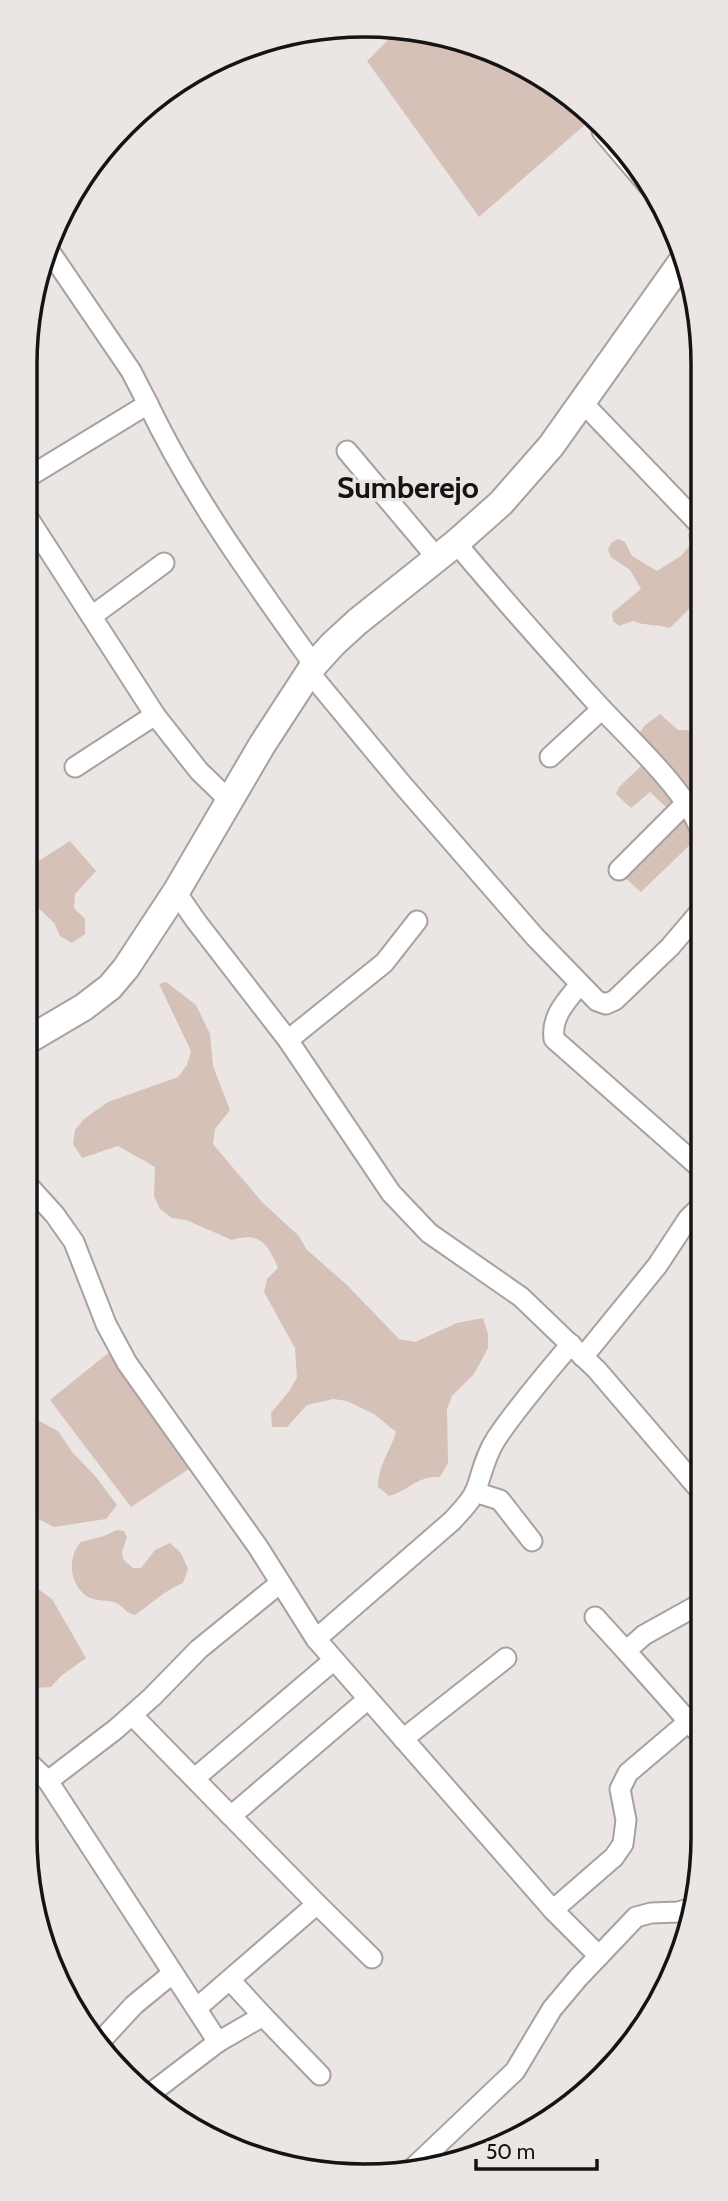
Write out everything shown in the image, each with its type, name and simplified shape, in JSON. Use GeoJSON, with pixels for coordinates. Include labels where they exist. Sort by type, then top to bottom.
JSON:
{"type":"FeatureCollection","features":[{"type":"Feature","properties":{"kind":"street"},"geometry":{"type":"LineString","coordinates":[[54,258],[131,371],[170,452],[223,538],[312,669],[401,783],[535,937],[580,984],[597,1001],[606,1004],[615,1000],[670,947],[691,922]]}},
{"type":"Feature","properties":{"kind":"street"},"geometry":{"type":"LineString","coordinates":[[37,1035],[84,1007],[110,987],[126,968],[176,892],[262,746],[312,669],[332,644],[501,503],[551,446],[677,268]]}},
{"type":"Feature","properties":{"kind":"street"},"geometry":{"type":"LineString","coordinates":[[583,403],[691,516]]}},
{"type":"Feature","properties":{"kind":"street"},"geometry":{"type":"LineString","coordinates":[[37,472],[148,404]]}},
{"type":"Feature","properties":{"kind":"street"},"geometry":{"type":"LineString","coordinates":[[347,451],[602,709],[686,803],[691,812]]}},
{"type":"Feature","properties":{"kind":"street"},"geometry":{"type":"LineString","coordinates":[[37,532],[155,715],[199,771],[231,802]]}},
{"type":"Feature","properties":{"kind":"street"},"geometry":{"type":"LineString","coordinates":[[92,616],[164,563]]}},
{"type":"Feature","properties":{"kind":"street"},"geometry":{"type":"LineString","coordinates":[[550,757],[602,709]]}},
{"type":"Feature","properties":{"kind":"street"},"geometry":{"type":"LineString","coordinates":[[75,767],[155,715]]}},
{"type":"Feature","properties":{"kind":"street"},"geometry":{"type":"LineString","coordinates":[[619,870],[686,803]]}},
{"type":"Feature","properties":{"kind":"street"},"geometry":{"type":"LineString","coordinates":[[176,892],[288,1040],[391,1193],[429,1233],[520,1297],[577,1350],[691,1480]]}},
{"type":"Feature","properties":{"kind":"street"},"geometry":{"type":"LineString","coordinates":[[288,1040],[384,963],[417,921]]}},
{"type":"Feature","properties":{"kind":"street"},"geometry":{"type":"LineString","coordinates":[[580,984],[558,1013],[552,1026],[554,1039],[691,1160]]}},
{"type":"Feature","properties":{"kind":"street"},"geometry":{"type":"LineString","coordinates":[[37,1195],[74,1242],[106,1324],[127,1363],[258,1547],[316,1639],[553,1910],[599,1956]]}},
{"type":"Feature","properties":{"kind":"street"},"geometry":{"type":"LineString","coordinates":[[316,1639],[452,1521],[475,1492],[484,1460],[495,1440],[526,1398],[577,1350],[657,1266],[691,1216]]}},
{"type":"Feature","properties":{"kind":"street"},"geometry":{"type":"LineString","coordinates":[[475,1492],[500,1500],[532,1541]]}},
{"type":"Feature","properties":{"kind":"street"},"geometry":{"type":"LineString","coordinates":[[48,1781],[132,1715],[199,1649],[279,1584]]}},
{"type":"Feature","properties":{"kind":"street"},"geometry":{"type":"LineString","coordinates":[[626,1651],[645,1635],[691,1609]]}},
{"type":"Feature","properties":{"kind":"street"},"geometry":{"type":"LineString","coordinates":[[595,1617],[691,1725]]}},
{"type":"Feature","properties":{"kind":"street"},"geometry":{"type":"LineString","coordinates":[[403,1739],[506,1658]]}},
{"type":"Feature","properties":{"kind":"street"},"geometry":{"type":"LineString","coordinates":[[195,1778],[334,1660]]}},
{"type":"Feature","properties":{"kind":"street"},"geometry":{"type":"LineString","coordinates":[[231,1816],[368,1699]]}},
{"type":"Feature","properties":{"kind":"street"},"geometry":{"type":"LineString","coordinates":[[132,1715],[372,1958]]}},
{"type":"Feature","properties":{"kind":"street"},"geometry":{"type":"LineString","coordinates":[[553,1910],[614,1857],[623,1844],[626,1820],[620,1789],[628,1773],[691,1728]]}},
{"type":"Feature","properties":{"kind":"street"},"geometry":{"type":"LineString","coordinates":[[37,1773],[48,1781],[198,2007],[218,2042]]}},
{"type":"Feature","properties":{"kind":"street"},"geometry":{"type":"LineString","coordinates":[[198,2007],[317,1904]]}},
{"type":"Feature","properties":{"kind":"street"},"geometry":{"type":"LineString","coordinates":[[423,2159],[515,2071],[552,2009],[636,1917],[683,1911]]}},
{"type":"Feature","properties":{"kind":"street"},"geometry":{"type":"LineString","coordinates":[[105,2037],[134,2006],[173,1973]]}},
{"type":"Feature","properties":{"kind":"street"},"geometry":{"type":"LineString","coordinates":[[230,1980],[320,2075]]}},
{"type":"Feature","properties":{"kind":"street"},"geometry":{"type":"LineString","coordinates":[[156,2089],[218,2042],[263,2016]]}},
{"type":"Feature","properties":{"kind":"shaded area"},"geometry":{"type":"Polygon","coordinates":[[[390,38],[449,48],[509,70],[546,92],[586,124],[479,217],[367,61],[390,38]]]}},
{"type":"Feature","properties":{"kind":"shaded area"},"geometry":{"type":"Polygon","coordinates":[[[691,531],[691,607],[670,628],[633,621],[619,626],[613,621],[612,613],[641,589],[630,570],[611,557],[608,550],[611,543],[618,539],[625,542],[632,556],[657,571],[681,556],[690,545],[688,534],[691,531]]]}},
{"type":"Feature","properties":{"kind":"shaded area"},"geometry":{"type":"Polygon","coordinates":[[[660,714],[678,730],[688,730],[691,734],[691,844],[641,892],[614,868],[669,810],[650,792],[631,808],[616,794],[619,787],[654,754],[639,735],[644,726],[660,714]]]}},
{"type":"Feature","properties":{"kind":"shaded area"},"geometry":{"type":"Polygon","coordinates":[[[70,841],[96,871],[75,894],[74,908],[85,919],[85,934],[72,943],[60,936],[54,923],[37,907],[37,862],[70,841]]]}},
{"type":"Feature","properties":{"kind":"shaded area"},"geometry":{"type":"Polygon","coordinates":[[[166,982],[196,1005],[210,1034],[213,1066],[230,1110],[215,1129],[213,1144],[262,1202],[299,1236],[306,1249],[347,1285],[399,1339],[415,1342],[457,1323],[483,1318],[488,1334],[488,1348],[474,1374],[452,1396],[447,1409],[448,1463],[440,1477],[419,1481],[389,1496],[378,1487],[382,1465],[396,1432],[374,1414],[347,1401],[333,1399],[307,1405],[287,1427],[272,1427],[271,1413],[297,1377],[295,1348],[264,1292],[267,1279],[278,1268],[271,1252],[256,1239],[250,1237],[232,1240],[186,1220],[172,1218],[160,1209],[154,1196],[155,1167],[118,1146],[82,1158],[73,1144],[75,1130],[84,1119],[108,1102],[178,1077],[187,1065],[191,1051],[159,984],[166,982]]]}},
{"type":"Feature","properties":{"kind":"shaded area"},"geometry":{"type":"Polygon","coordinates":[[[112,1350],[195,1465],[131,1507],[50,1400],[112,1350]]]}},
{"type":"Feature","properties":{"kind":"shaded area"},"geometry":{"type":"Polygon","coordinates":[[[37,1420],[58,1431],[72,1452],[96,1477],[117,1505],[106,1519],[54,1527],[37,1518],[37,1420]]]}},
{"type":"Feature","properties":{"kind":"shaded area"},"geometry":{"type":"Polygon","coordinates":[[[117,1530],[124,1531],[127,1537],[122,1552],[123,1559],[133,1568],[141,1568],[155,1550],[170,1543],[181,1553],[188,1569],[183,1583],[164,1593],[135,1615],[116,1603],[88,1597],[77,1585],[72,1571],[74,1555],[81,1542],[117,1530]]]}},
{"type":"Feature","properties":{"kind":"shaded area"},"geometry":{"type":"Polygon","coordinates":[[[37,1588],[52,1599],[86,1658],[51,1687],[37,1688],[37,1588]]]}},
{"type":"Feature","properties":{"kind":"district","name":"Sumberejo"},"geometry":{"type":"Point","coordinates":[408,487]}}]}
